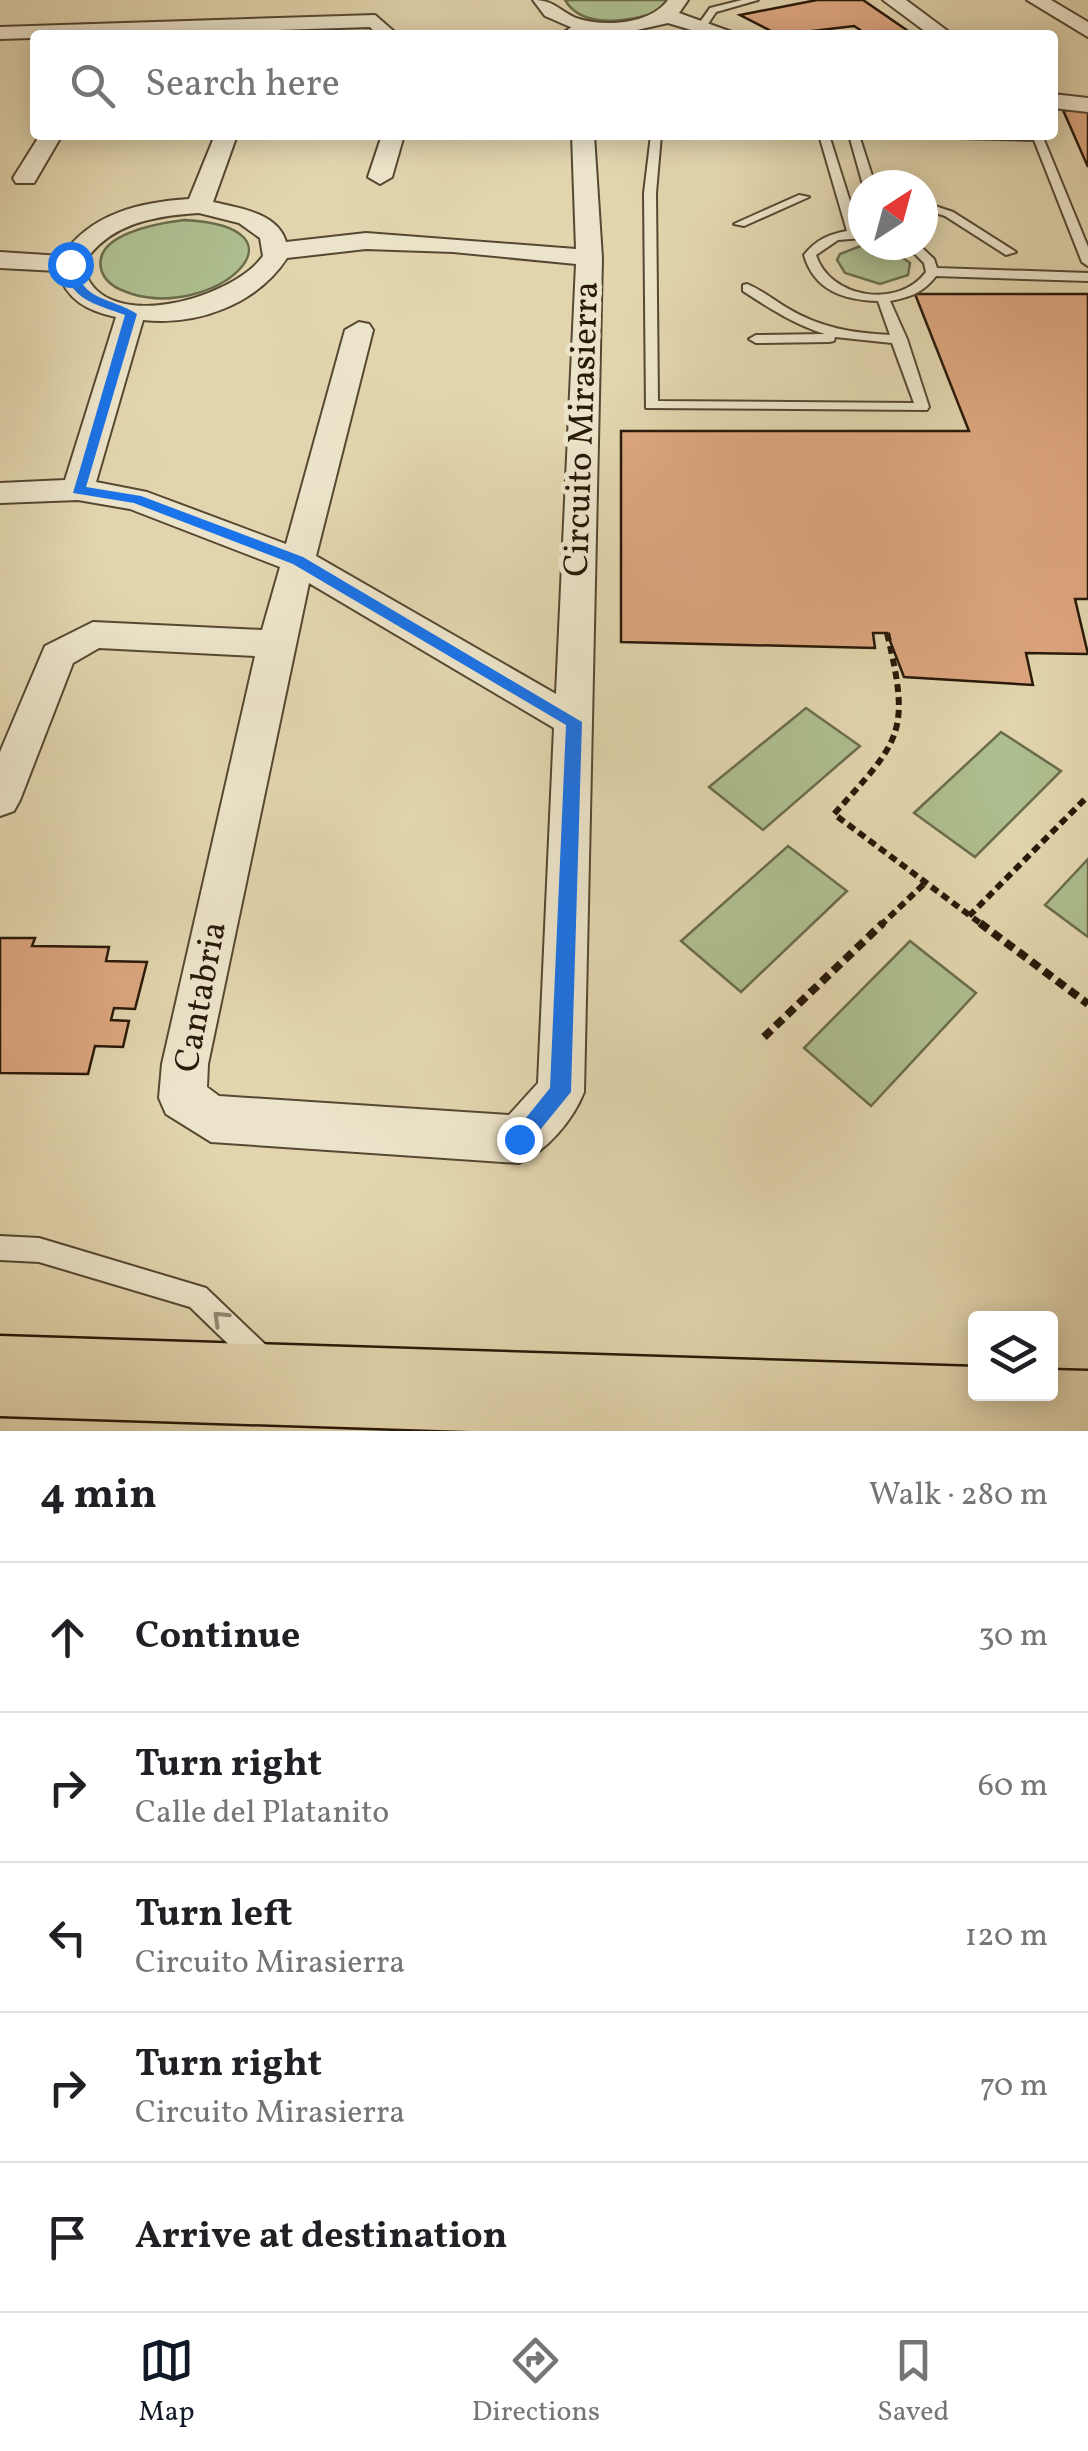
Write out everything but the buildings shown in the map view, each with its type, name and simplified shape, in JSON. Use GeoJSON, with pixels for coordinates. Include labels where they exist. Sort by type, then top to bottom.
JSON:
{"type":"FeatureCollection","features":[{"type":"Feature","properties":{"kind":"highway"},"geometry":{"type":"LineString","coordinates":[[0,1376],[1088,1412]]}},
{"type":"Feature","properties":{"kind":"street"},"geometry":{"type":"LineString","coordinates":[[543,0],[573,30],[621,27],[673,8],[716,30]]}},
{"type":"Feature","properties":{"kind":"street"},"geometry":{"type":"LineString","coordinates":[[893,0],[936,30]]}},
{"type":"Feature","properties":{"kind":"street"},"geometry":{"type":"LineString","coordinates":[[1037,0],[1088,30]]}},
{"type":"Feature","properties":{"kind":"street"},"geometry":{"type":"LineString","coordinates":[[265,30],[350,18],[375,21],[383,30]]}},
{"type":"Feature","properties":{"kind":"street"},"geometry":{"type":"LineString","coordinates":[[0,33],[30,33]]}},
{"type":"Feature","properties":{"kind":"street"},"geometry":{"type":"LineString","coordinates":[[1065,44],[1088,38]]}},
{"type":"Feature","properties":{"kind":"street"},"geometry":{"type":"LineString","coordinates":[[1058,102],[1088,105]]}},
{"type":"Feature","properties":{"kind":"street"},"geometry":{"type":"LineString","coordinates":[[25,178],[49,140]]}},
{"type":"Feature","properties":{"kind":"street"},"geometry":{"type":"LineString","coordinates":[[199,206],[224,140]]}},
{"type":"Feature","properties":{"kind":"street"},"geometry":{"type":"LineString","coordinates":[[380,177],[391,140]]}},
{"type":"Feature","properties":{"kind":"street","name":"Circuito Mirasierra"},"geometry":{"type":"LineString","coordinates":[[519,1139],[560,1092],[589,258],[583,140]]}},
{"type":"Feature","properties":{"kind":"street"},"geometry":{"type":"LineString","coordinates":[[199,206],[255,220],[272,234],[277,251],[271,268],[256,286],[198,310],[131,314],[82,295],[72,280],[70,264],[78,248],[116,221],[142,212],[199,206]]}},
{"type":"Feature","properties":{"kind":"street"},"geometry":{"type":"LineString","coordinates":[[277,251],[366,241],[453,244],[589,258]]}},
{"type":"Feature","properties":{"kind":"street"},"geometry":{"type":"LineString","coordinates":[[0,260],[70,264]]}},
{"type":"Feature","properties":{"kind":"street"},"geometry":{"type":"LineString","coordinates":[[78,490],[131,314]]}},
{"type":"Feature","properties":{"kind":"street","name":"Cantabria"},"geometry":{"type":"LineString","coordinates":[[359,330],[276,644],[186,1064],[183,1098],[210,1119],[519,1139]]}},
{"type":"Feature","properties":{"kind":"street"},"geometry":{"type":"LineString","coordinates":[[0,493],[78,490],[136,499],[298,561],[574,722]]}},
{"type":"Feature","properties":{"kind":"street"},"geometry":{"type":"LineString","coordinates":[[0,800],[58,655],[93,635],[276,644]]}},
{"type":"Feature","properties":{"kind":"lane"},"geometry":{"type":"LineString","coordinates":[[703,25],[713,10],[753,0]]}},
{"type":"Feature","properties":{"kind":"lane"},"geometry":{"type":"LineString","coordinates":[[655,140],[650,192],[652,404],[922,407],[883,298]]}},
{"type":"Feature","properties":{"kind":"lane"},"geometry":{"type":"LineString","coordinates":[[826,140],[848,205]]}},
{"type":"Feature","properties":{"kind":"lane"},"geometry":{"type":"LineString","coordinates":[[856,140],[864,170]]}},
{"type":"Feature","properties":{"kind":"lane"},"geometry":{"type":"LineString","coordinates":[[1039,140],[1088,262]]}},
{"type":"Feature","properties":{"kind":"lane"},"geometry":{"type":"LineString","coordinates":[[740,224],[803,197]]}},
{"type":"Feature","properties":{"kind":"lane"},"geometry":{"type":"LineString","coordinates":[[938,210],[1010,252]]}},
{"type":"Feature","properties":{"kind":"lane"},"geometry":{"type":"LineString","coordinates":[[848,237],[816,246],[810,264],[828,284],[883,298],[922,287],[932,272],[928,260]]}},
{"type":"Feature","properties":{"kind":"lane"},"geometry":{"type":"LineString","coordinates":[[932,272],[1088,277]]}},
{"type":"Feature","properties":{"kind":"lane"},"geometry":{"type":"LineString","coordinates":[[747,288],[788,316],[840,338]]}},
{"type":"Feature","properties":{"kind":"lane"},"geometry":{"type":"LineString","coordinates":[[756,339],[900,338]]}},
{"type":"Feature","properties":{"kind":"lane"},"geometry":{"type":"LineString","coordinates":[[0,1248],[38,1250],[198,1296],[290,1386]]}},
{"type":"Feature","properties":{"kind":"path"},"geometry":{"type":"LineString","coordinates":[[887,633],[904,700],[900,738],[834,814],[1088,1004]]}},
{"type":"Feature","properties":{"kind":"path"},"geometry":{"type":"LineString","coordinates":[[969,916],[1088,796]]}},
{"type":"Feature","properties":{"kind":"path"},"geometry":{"type":"LineString","coordinates":[[764,1036],[926,882]]}},
{"type":"Feature","properties":{"kind":"green space"},"geometry":{"type":"Polygon","coordinates":[[[565,0],[670,0],[665,10],[611,21],[585,16],[565,0]]]}},
{"type":"Feature","properties":{"kind":"green space"},"geometry":{"type":"Polygon","coordinates":[[[184,220],[224,226],[244,238],[249,253],[240,269],[221,283],[194,294],[164,298],[132,294],[104,277],[101,259],[116,240],[144,228],[184,220]]]}},
{"type":"Feature","properties":{"kind":"green space"},"geometry":{"type":"Polygon","coordinates":[[[848,251],[848,260],[906,260],[910,263],[908,275],[880,284],[845,273],[837,260],[848,251]]]}},
{"type":"Feature","properties":{"kind":"green space"},"geometry":{"type":"Polygon","coordinates":[[[806,708],[860,746],[763,830],[709,787],[806,708]]]}},
{"type":"Feature","properties":{"kind":"green space"},"geometry":{"type":"Polygon","coordinates":[[[1001,732],[1061,771],[975,857],[914,813],[1001,732]]]}},
{"type":"Feature","properties":{"kind":"green space"},"geometry":{"type":"Polygon","coordinates":[[[788,846],[847,891],[741,992],[681,941],[788,846]]]}},
{"type":"Feature","properties":{"kind":"green space"},"geometry":{"type":"Polygon","coordinates":[[[1088,859],[1088,937],[1045,905],[1088,859]]]}},
{"type":"Feature","properties":{"kind":"green space"},"geometry":{"type":"Polygon","coordinates":[[[910,941],[976,993],[871,1106],[804,1048],[910,941]]]}},
{"type":"Feature","properties":{"kind":"route"},"geometry":{"type":"LineString","coordinates":[[70,264],[72,280],[82,295],[131,314],[78,490],[136,499],[298,561],[574,722],[560,1092],[519,1139]]}}]}
